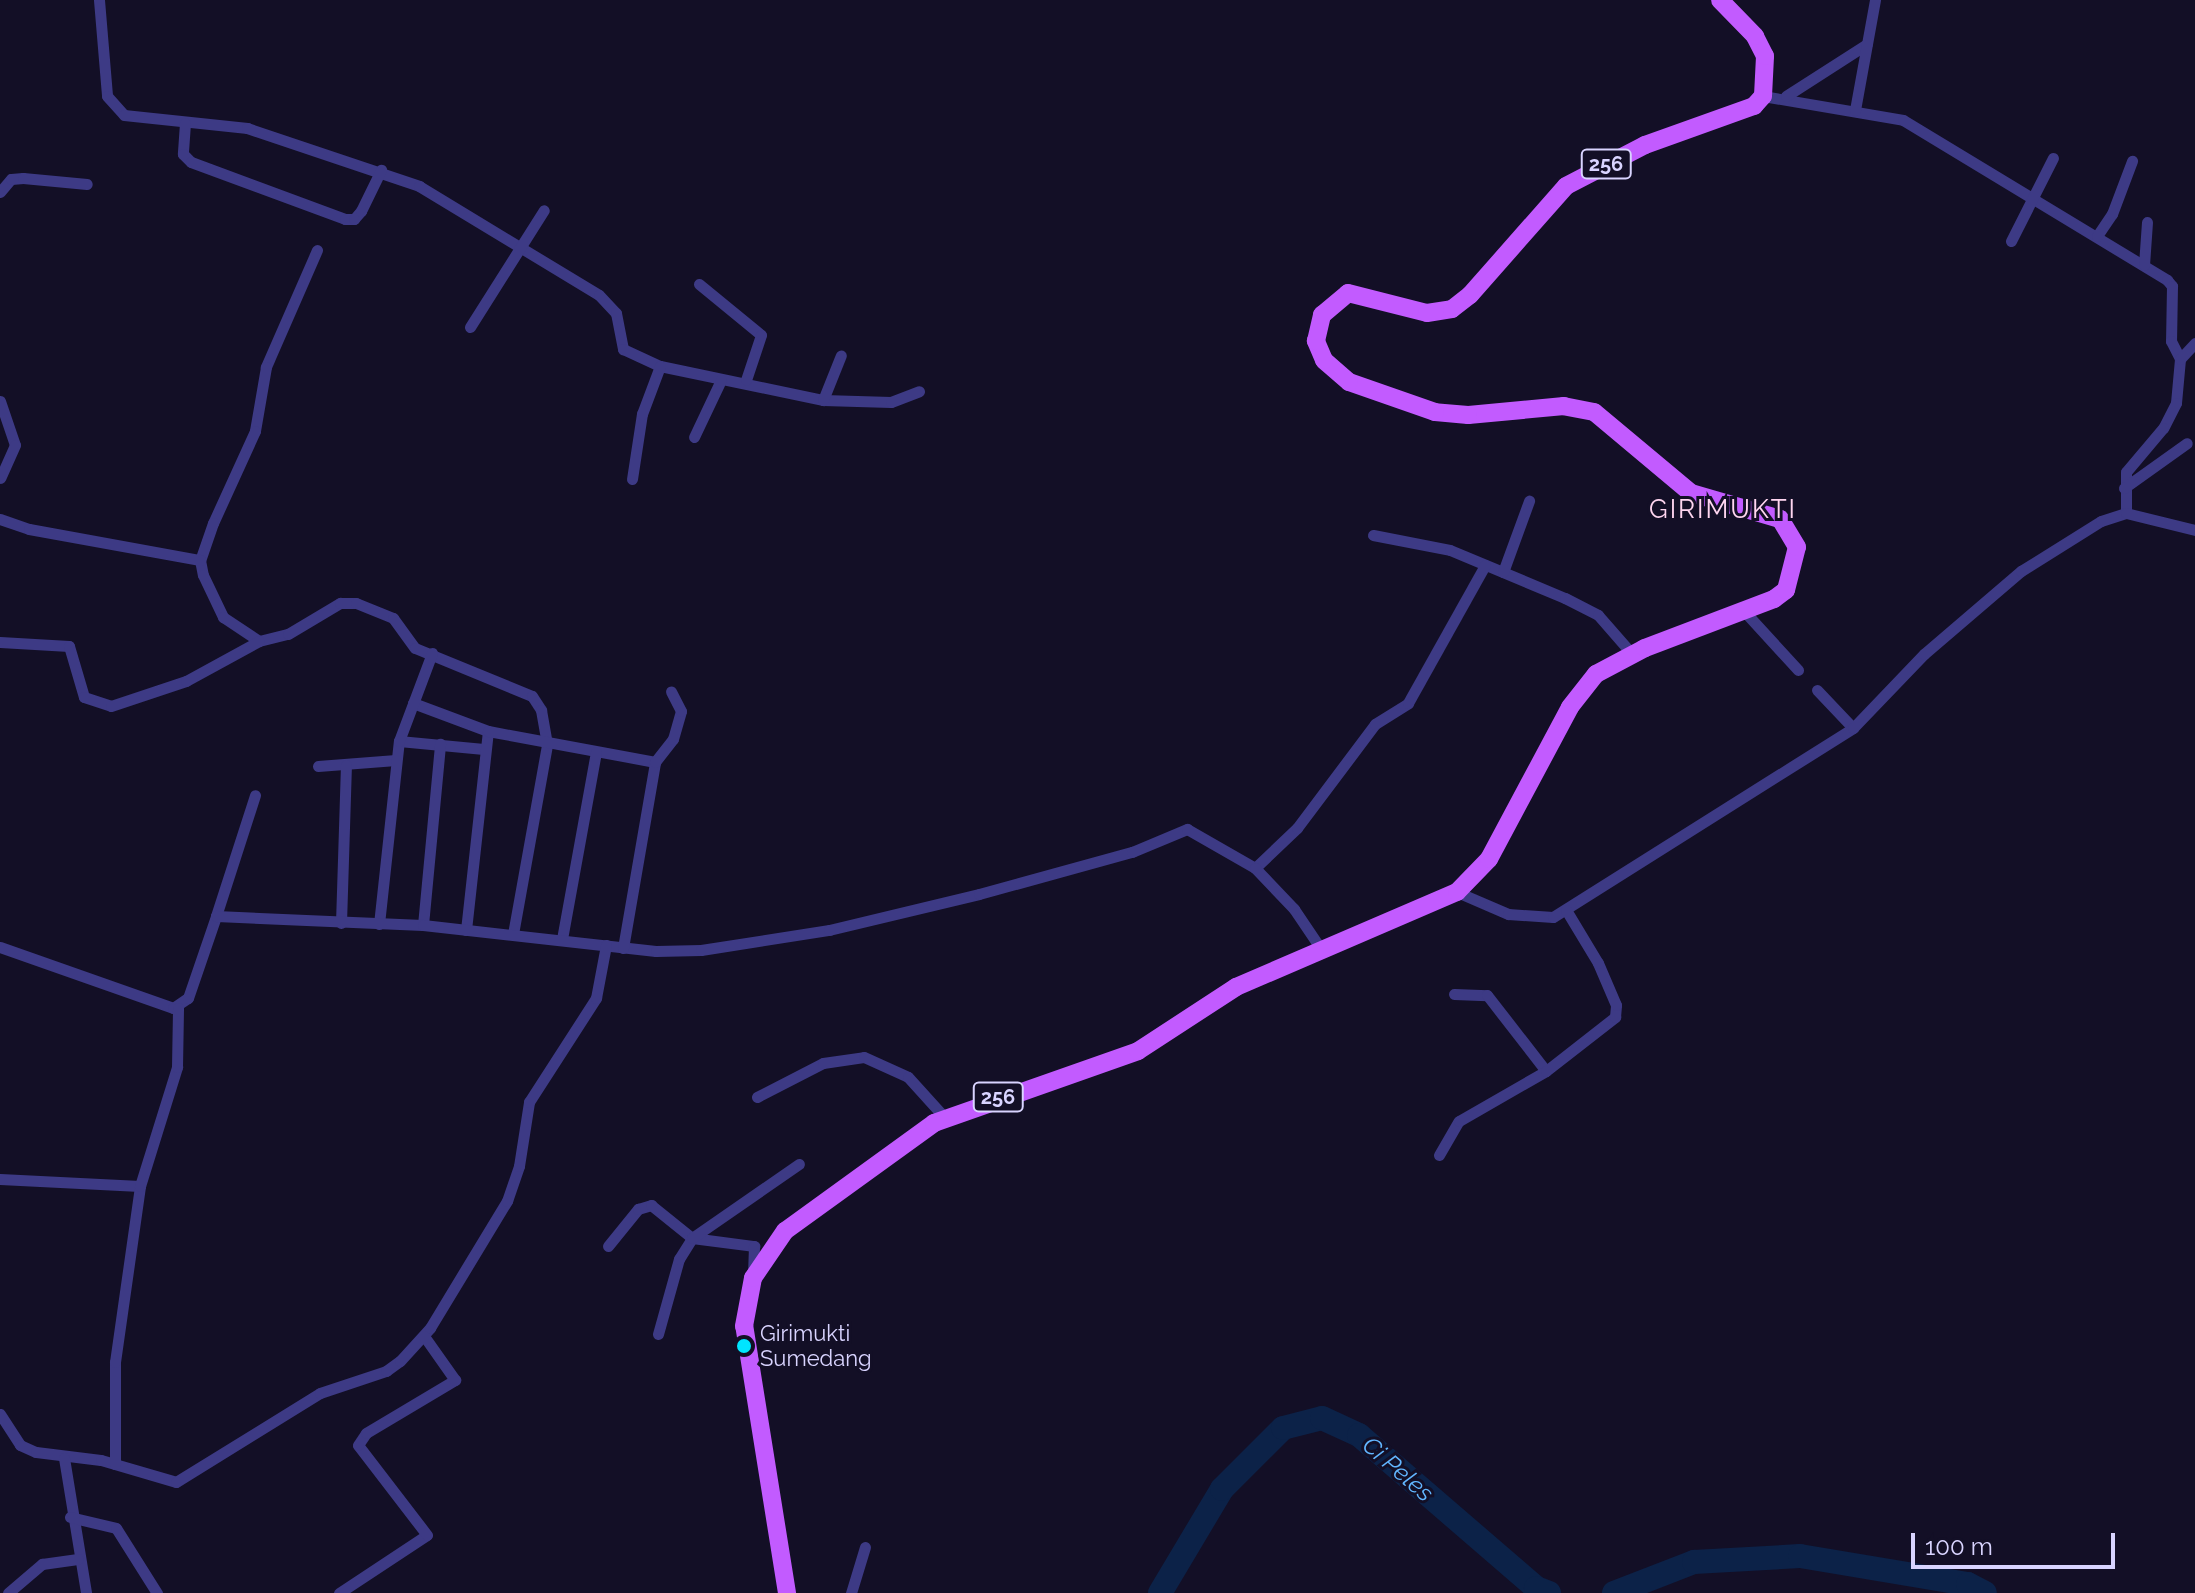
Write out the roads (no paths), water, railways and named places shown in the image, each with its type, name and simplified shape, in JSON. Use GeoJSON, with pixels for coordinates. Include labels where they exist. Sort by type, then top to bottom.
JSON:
{"type":"FeatureCollection","features":[{"type":"Feature","properties":{"kind":"main road"},"geometry":{"type":"LineString","coordinates":[[1720,0],[1761,46],[1766,68],[1763,96]]}},
{"type":"Feature","properties":{"kind":"main road","name":"256"},"geometry":{"type":"LineString","coordinates":[[787,1593],[744,1346],[744,1311],[753,1278],[771,1245],[799,1217],[945,1118],[1138,1051],[1228,991],[1457,892],[1489,859],[1579,693],[1596,674],[1632,654],[1778,597],[1788,585],[1797,547],[1780,519],[1691,493],[1616,427],[1579,408],[1468,415],[1386,398],[1335,372],[1318,350],[1316,331],[1328,308],[1348,293],[1427,313],[1452,309],[1470,295],[1566,186],[1645,145],[1754,106],[1763,96]]}},
{"type":"Feature","properties":{"kind":"street"},"geometry":{"type":"LineString","coordinates":[[99,0],[111,105],[133,118],[258,130],[381,170],[435,194],[480,227],[520,245],[599,295],[616,313],[623,349],[660,366],[721,380],[746,380],[823,400],[891,402],[919,391]]}},
{"type":"Feature","properties":{"kind":"street"},"geometry":{"type":"LineString","coordinates":[[1855,110],[1875,0]]}},
{"type":"Feature","properties":{"kind":"street"},"geometry":{"type":"LineString","coordinates":[[1786,96],[1867,44]]}},
{"type":"Feature","properties":{"kind":"street"},"geometry":{"type":"LineString","coordinates":[[1763,96],[1786,96],[1903,120],[2034,197],[2144,265],[2172,286],[2171,341],[2180,359],[2172,414],[2131,464],[2124,488],[2126,513]]}},
{"type":"Feature","properties":{"kind":"street"},"geometry":{"type":"LineString","coordinates":[[185,123],[183,154],[191,162],[345,219],[354,219],[361,211],[381,170]]}},
{"type":"Feature","properties":{"kind":"street"},"geometry":{"type":"LineString","coordinates":[[2011,241],[2053,158]]}},
{"type":"Feature","properties":{"kind":"street"},"geometry":{"type":"LineString","coordinates":[[2097,236],[2112,214],[2132,161]]}},
{"type":"Feature","properties":{"kind":"street"},"geometry":{"type":"LineString","coordinates":[[0,192],[11,179],[87,184]]}},
{"type":"Feature","properties":{"kind":"street"},"geometry":{"type":"LineString","coordinates":[[470,327],[544,210]]}},
{"type":"Feature","properties":{"kind":"street"},"geometry":{"type":"LineString","coordinates":[[2144,265],[2147,222]]}},
{"type":"Feature","properties":{"kind":"street"},"geometry":{"type":"LineString","coordinates":[[259,641],[223,617],[209,591],[200,560],[219,509],[246,459],[266,367],[317,250]]}},
{"type":"Feature","properties":{"kind":"street"},"geometry":{"type":"LineString","coordinates":[[699,284],[761,335],[746,380]]}},
{"type":"Feature","properties":{"kind":"street"},"geometry":{"type":"LineString","coordinates":[[2180,359],[2195,343]]}},
{"type":"Feature","properties":{"kind":"street"},"geometry":{"type":"LineString","coordinates":[[823,400],[841,355]]}},
{"type":"Feature","properties":{"kind":"street"},"geometry":{"type":"LineString","coordinates":[[632,479],[642,414],[660,366]]}},
{"type":"Feature","properties":{"kind":"street"},"geometry":{"type":"LineString","coordinates":[[694,437],[721,380]]}},
{"type":"Feature","properties":{"kind":"street"},"geometry":{"type":"LineString","coordinates":[[0,401],[15,445],[0,478]]}},
{"type":"Feature","properties":{"kind":"street"},"geometry":{"type":"LineString","coordinates":[[2124,488],[2187,443]]}},
{"type":"Feature","properties":{"kind":"street"},"geometry":{"type":"LineString","coordinates":[[1503,572],[1529,501]]}},
{"type":"Feature","properties":{"kind":"street"},"geometry":{"type":"LineString","coordinates":[[1457,892],[1536,920],[1566,910],[1853,728],[1924,654],[2021,571],[2109,516],[2126,513],[2195,530]]}},
{"type":"Feature","properties":{"kind":"street"},"geometry":{"type":"LineString","coordinates":[[0,519],[29,529],[200,560]]}},
{"type":"Feature","properties":{"kind":"street"},"geometry":{"type":"LineString","coordinates":[[1373,535],[1450,550],[1598,615],[1632,654]]}},
{"type":"Feature","properties":{"kind":"street"},"geometry":{"type":"LineString","coordinates":[[1255,868],[1297,828],[1375,724],[1408,703],[1485,565]]}},
{"type":"Feature","properties":{"kind":"street"},"geometry":{"type":"LineString","coordinates":[[0,642],[69,646],[84,697],[111,706],[186,681],[259,641],[288,634],[340,603],[356,603],[393,618],[408,644],[532,696],[541,710],[547,745],[513,934]]}},
{"type":"Feature","properties":{"kind":"street"},"geometry":{"type":"LineString","coordinates":[[1744,611],[1798,670]]}},
{"type":"Feature","properties":{"kind":"street"},"geometry":{"type":"LineString","coordinates":[[379,924],[399,741],[432,653]]}},
{"type":"Feature","properties":{"kind":"street"},"geometry":{"type":"LineString","coordinates":[[1817,690],[1853,728]]}},
{"type":"Feature","properties":{"kind":"street"},"geometry":{"type":"LineString","coordinates":[[623,948],[655,762],[677,731],[680,702],[671,691]]}},
{"type":"Feature","properties":{"kind":"street"},"geometry":{"type":"LineString","coordinates":[[413,703],[488,731],[547,745],[655,762]]}},
{"type":"Feature","properties":{"kind":"street"},"geometry":{"type":"LineString","coordinates":[[466,930],[488,731]]}},
{"type":"Feature","properties":{"kind":"street"},"geometry":{"type":"LineString","coordinates":[[399,741],[484,749]]}},
{"type":"Feature","properties":{"kind":"street"},"geometry":{"type":"LineString","coordinates":[[423,925],[440,744]]}},
{"type":"Feature","properties":{"kind":"street"},"geometry":{"type":"LineString","coordinates":[[562,939],[596,752]]}},
{"type":"Feature","properties":{"kind":"street"},"geometry":{"type":"LineString","coordinates":[[318,766],[396,760]]}},
{"type":"Feature","properties":{"kind":"street"},"geometry":{"type":"LineString","coordinates":[[341,923],[346,765]]}},
{"type":"Feature","properties":{"kind":"street"},"geometry":{"type":"LineString","coordinates":[[115,1464],[115,1362],[140,1186],[177,1067],[178,1008],[188,998],[255,795]]}},
{"type":"Feature","properties":{"kind":"street"},"geometry":{"type":"LineString","coordinates":[[216,916],[423,925],[623,948],[701,950],[829,930],[1132,852],[1183,830],[1197,832],[1255,868],[1294,909],[1321,949]]}},
{"type":"Feature","properties":{"kind":"street"},"geometry":{"type":"LineString","coordinates":[[1439,1155],[1459,1121],[1546,1071],[1617,1013],[1591,950],[1566,910]]}},
{"type":"Feature","properties":{"kind":"street"},"geometry":{"type":"LineString","coordinates":[[0,1414],[20,1445],[64,1458],[115,1464],[165,1481],[187,1479],[320,1393],[386,1371],[424,1336],[513,1188],[529,1102],[596,998],[606,945]]}},
{"type":"Feature","properties":{"kind":"street"},"geometry":{"type":"LineString","coordinates":[[0,947],[95,984],[178,1008]]}},
{"type":"Feature","properties":{"kind":"street"},"geometry":{"type":"LineString","coordinates":[[1454,994],[1487,995],[1546,1071]]}},
{"type":"Feature","properties":{"kind":"street"},"geometry":{"type":"LineString","coordinates":[[757,1097],[823,1063],[864,1057],[908,1077],[945,1118]]}},
{"type":"Feature","properties":{"kind":"street"},"geometry":{"type":"LineString","coordinates":[[658,1334],[679,1259],[692,1238],[799,1164]]}},
{"type":"Feature","properties":{"kind":"street"},"geometry":{"type":"LineString","coordinates":[[0,1179],[140,1186]]}},
{"type":"Feature","properties":{"kind":"street"},"geometry":{"type":"LineString","coordinates":[[608,1246],[644,1205],[657,1208],[692,1238],[754,1246],[753,1278]]}},
{"type":"Feature","properties":{"kind":"street"},"geometry":{"type":"LineString","coordinates":[[339,1593],[427,1535],[358,1445],[366,1433],[455,1380],[424,1336]]}},
{"type":"Feature","properties":{"kind":"street"},"geometry":{"type":"LineString","coordinates":[[64,1458],[70,1517],[86,1593]]}},
{"type":"Feature","properties":{"kind":"street"},"geometry":{"type":"LineString","coordinates":[[70,1517],[116,1528],[157,1593]]}},
{"type":"Feature","properties":{"kind":"street"},"geometry":{"type":"LineString","coordinates":[[851,1593],[865,1547]]}},
{"type":"Feature","properties":{"kind":"street"},"geometry":{"type":"LineString","coordinates":[[8,1593],[42,1564],[78,1559]]}},
{"type":"Feature","properties":{"kind":"waterway","name":"Ci Peles"},"geometry":{"type":"LineString","coordinates":[[1160,1593],[1222,1489],[1283,1428],[1322,1418],[1359,1435],[1536,1588],[1549,1593]]}},
{"type":"Feature","properties":{"kind":"waterway","name":"Ci Peles"},"geometry":{"type":"LineString","coordinates":[[1614,1593],[1694,1562],[1800,1556],[1968,1584],[1985,1593]]}},
{"type":"Feature","properties":{"kind":"place","name":"Girimukti Sumedang"},"geometry":{"type":"Point","coordinates":[744,1346]}},
{"type":"Feature","properties":{"kind":"district","name":"GIRIMUKTI"},"geometry":{"type":"Point","coordinates":[1723,510]}}]}
